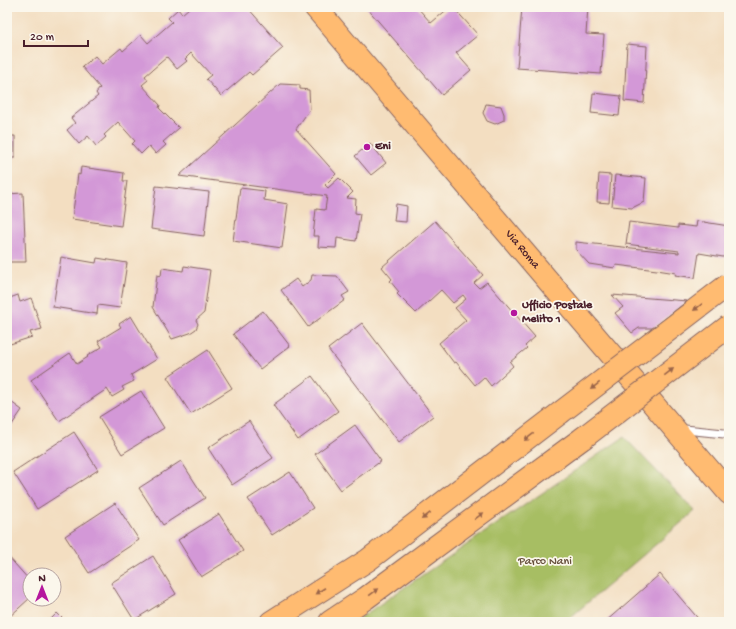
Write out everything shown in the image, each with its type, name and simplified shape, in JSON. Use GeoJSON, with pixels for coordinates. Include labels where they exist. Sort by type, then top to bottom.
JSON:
{"type":"FeatureCollection","features":[{"type":"Feature","properties":{"kind":"main road","name":"Via Roma"},"geometry":{"type":"LineString","coordinates":[[315,7],[729,493]]}},
{"type":"Feature","properties":{"kind":"main road"},"geometry":{"type":"LineString","coordinates":[[271,622],[368,560],[729,284]]}},
{"type":"Feature","properties":{"kind":"main road"},"geometry":{"type":"LineString","coordinates":[[330,622],[366,598],[583,438],[729,326]]}},
{"type":"Feature","properties":{"kind":"lane"},"geometry":{"type":"LineString","coordinates":[[674,428],[729,434]]}},
{"type":"Feature","properties":{"kind":"green space","name":"Parco Nani"},"geometry":{"type":"Polygon","coordinates":[[[624,437],[695,511],[565,622],[354,622],[624,437]]]}},
{"type":"Feature","properties":{"kind":"building"},"geometry":{"type":"Polygon","coordinates":[[[188,7],[247,7],[283,48],[252,75],[249,72],[221,96],[206,79],[211,75],[191,53],[185,59],[187,61],[177,69],[167,57],[145,76],[148,80],[142,85],[160,105],[159,108],[179,128],[163,142],[166,145],[156,154],[149,146],[141,154],[132,144],[135,141],[118,122],[104,135],[106,137],[96,146],[88,136],[79,144],[67,130],[75,123],[71,118],[98,96],[96,93],[100,88],[82,67],[95,56],[102,64],[121,48],[123,51],[141,35],[148,43],[172,22],[168,18],[178,9],[182,14],[189,8],[188,7]]]}},
{"type":"Feature","properties":{"kind":"building"},"geometry":{"type":"Polygon","coordinates":[[[366,7],[417,7],[431,23],[450,7],[453,7],[478,35],[456,53],[471,70],[442,95],[366,7]]]}},
{"type":"Feature","properties":{"kind":"building"},"geometry":{"type":"Polygon","coordinates":[[[522,7],[588,7],[586,34],[604,35],[601,74],[517,68],[522,7]]]}},
{"type":"Feature","properties":{"kind":"building"},"geometry":{"type":"Polygon","coordinates":[[[627,44],[647,46],[644,103],[624,101],[627,44]]]}},
{"type":"Feature","properties":{"kind":"building"},"geometry":{"type":"Polygon","coordinates":[[[280,84],[300,85],[300,89],[309,90],[310,109],[296,129],[336,174],[325,185],[328,188],[339,178],[353,192],[347,198],[356,199],[355,213],[360,214],[356,241],[337,238],[336,248],[318,247],[319,236],[313,236],[316,209],[325,210],[327,196],[179,176],[280,84]]]}},
{"type":"Feature","properties":{"kind":"building"},"geometry":{"type":"Polygon","coordinates":[[[593,93],[621,96],[619,116],[591,113],[593,93]]]}},
{"type":"Feature","properties":{"kind":"building"},"geometry":{"type":"Polygon","coordinates":[[[486,104],[501,106],[504,114],[504,120],[495,124],[487,121],[483,113],[486,104]]]}},
{"type":"Feature","properties":{"kind":"building"},"geometry":{"type":"Polygon","coordinates":[[[7,133],[10,133],[10,136],[15,136],[15,158],[7,158],[7,133]]]}},
{"type":"Feature","properties":{"kind":"building"},"geometry":{"type":"Polygon","coordinates":[[[370,143],[386,163],[371,175],[355,156],[370,143]]]}},
{"type":"Feature","properties":{"kind":"building"},"geometry":{"type":"Polygon","coordinates":[[[81,167],[124,173],[123,181],[127,181],[121,226],[72,219],[78,174],[80,175],[81,167]]]}},
{"type":"Feature","properties":{"kind":"building"},"geometry":{"type":"Polygon","coordinates":[[[599,174],[611,175],[609,203],[597,202],[599,174]]]}},
{"type":"Feature","properties":{"kind":"building"},"geometry":{"type":"Polygon","coordinates":[[[615,175],[646,178],[644,202],[632,208],[612,206],[615,175]]]}},
{"type":"Feature","properties":{"kind":"building"},"geometry":{"type":"Polygon","coordinates":[[[156,186],[209,192],[204,236],[151,229],[156,186]]]}},
{"type":"Feature","properties":{"kind":"building"},"geometry":{"type":"Polygon","coordinates":[[[240,188],[265,191],[264,200],[288,204],[282,248],[233,241],[240,188]]]}},
{"type":"Feature","properties":{"kind":"building"},"geometry":{"type":"Polygon","coordinates":[[[23,193],[26,262],[7,262],[7,194],[23,193]]]}},
{"type":"Feature","properties":{"kind":"building"},"geometry":{"type":"Polygon","coordinates":[[[396,204],[407,206],[406,222],[394,221],[396,204]]]}},
{"type":"Feature","properties":{"kind":"building"},"geometry":{"type":"Polygon","coordinates":[[[435,221],[483,275],[474,283],[479,288],[487,282],[535,337],[525,346],[527,348],[510,362],[513,366],[491,386],[484,377],[475,385],[456,362],[454,363],[439,343],[466,320],[455,308],[466,299],[463,295],[453,303],[441,290],[416,313],[397,294],[399,292],[390,281],[392,279],[382,267],[435,221]]]}},
{"type":"Feature","properties":{"kind":"building"},"geometry":{"type":"Polygon","coordinates":[[[697,221],[729,226],[729,258],[699,253],[695,278],[657,270],[616,265],[615,268],[589,264],[576,250],[576,242],[679,253],[679,251],[626,244],[629,222],[678,228],[678,225],[696,227],[697,221]]]}},
{"type":"Feature","properties":{"kind":"building"},"geometry":{"type":"Polygon","coordinates":[[[61,257],[96,263],[97,258],[127,263],[120,308],[98,305],[97,314],[53,307],[61,257]]]}},
{"type":"Feature","properties":{"kind":"building"},"geometry":{"type":"Polygon","coordinates":[[[184,266],[210,270],[204,313],[196,320],[198,324],[196,329],[190,333],[172,339],[153,307],[157,275],[161,276],[162,268],[183,271],[184,266]]]}},
{"type":"Feature","properties":{"kind":"building"},"geometry":{"type":"Polygon","coordinates":[[[312,275],[337,276],[349,292],[342,296],[345,300],[308,327],[281,290],[296,279],[302,287],[311,280],[312,275]]]}},
{"type":"Feature","properties":{"kind":"building"},"geometry":{"type":"Polygon","coordinates":[[[18,295],[20,302],[31,298],[42,329],[30,332],[32,337],[7,345],[7,299],[18,295]]]}},
{"type":"Feature","properties":{"kind":"building"},"geometry":{"type":"Polygon","coordinates":[[[612,295],[687,301],[653,328],[639,328],[632,333],[615,313],[623,307],[612,295]]]}},
{"type":"Feature","properties":{"kind":"building"},"geometry":{"type":"Polygon","coordinates":[[[263,311],[290,346],[260,369],[233,334],[263,311]]]}},
{"type":"Feature","properties":{"kind":"building"},"geometry":{"type":"Polygon","coordinates":[[[131,316],[157,359],[131,375],[134,381],[122,387],[124,390],[112,397],[107,389],[59,421],[31,380],[70,353],[77,364],[88,357],[87,356],[102,347],[98,341],[121,327],[119,324],[131,316]]]}},
{"type":"Feature","properties":{"kind":"building"},"geometry":{"type":"Polygon","coordinates":[[[362,323],[433,416],[399,442],[328,349],[362,323]]]}},
{"type":"Feature","properties":{"kind":"building"},"geometry":{"type":"Polygon","coordinates":[[[208,350],[232,388],[191,414],[167,377],[208,350]]]}},
{"type":"Feature","properties":{"kind":"building"},"geometry":{"type":"Polygon","coordinates":[[[312,376],[338,411],[298,440],[273,405],[312,376]]]}},
{"type":"Feature","properties":{"kind":"building"},"geometry":{"type":"Polygon","coordinates":[[[141,391],[164,428],[122,454],[99,417],[141,391]]]}},
{"type":"Feature","properties":{"kind":"building"},"geometry":{"type":"Polygon","coordinates":[[[7,399],[22,410],[7,432],[7,399]]]}},
{"type":"Feature","properties":{"kind":"building"},"geometry":{"type":"Polygon","coordinates":[[[249,421],[273,458],[232,485],[208,448],[249,421]]]}},
{"type":"Feature","properties":{"kind":"building"},"geometry":{"type":"Polygon","coordinates":[[[355,425],[381,461],[341,490],[315,454],[355,425]]]}},
{"type":"Feature","properties":{"kind":"building"},"geometry":{"type":"Polygon","coordinates":[[[74,432],[98,470],[37,509],[13,472],[74,432]]]}},
{"type":"Feature","properties":{"kind":"building"},"geometry":{"type":"Polygon","coordinates":[[[181,461],[205,498],[163,525],[139,488],[181,461]]]}},
{"type":"Feature","properties":{"kind":"building"},"geometry":{"type":"Polygon","coordinates":[[[290,472],[313,508],[272,535],[248,499],[290,472]]]}},
{"type":"Feature","properties":{"kind":"building"},"geometry":{"type":"Polygon","coordinates":[[[115,503],[139,540],[89,573],[65,536],[115,503]]]}},
{"type":"Feature","properties":{"kind":"building"},"geometry":{"type":"Polygon","coordinates":[[[219,514],[243,551],[201,577],[178,540],[219,514]]]}},
{"type":"Feature","properties":{"kind":"building"},"geometry":{"type":"Polygon","coordinates":[[[7,555],[22,572],[22,605],[7,619],[7,555]]]}},
{"type":"Feature","properties":{"kind":"building"},"geometry":{"type":"Polygon","coordinates":[[[153,556],[176,594],[134,620],[111,583],[153,556]]]}},
{"type":"Feature","properties":{"kind":"building"},"geometry":{"type":"Polygon","coordinates":[[[660,574],[701,622],[605,622],[660,574]]]}},
{"type":"Feature","properties":{"kind":"building"},"geometry":{"type":"Polygon","coordinates":[[[57,613],[66,622],[48,622],[57,613]]]}},
{"type":"Feature","properties":{"kind":"place","name":"Eni"},"geometry":{"type":"Point","coordinates":[367,147]}},
{"type":"Feature","properties":{"kind":"place","name":"Ufficio Postale Melito 1"},"geometry":{"type":"Point","coordinates":[514,313]}}]}
